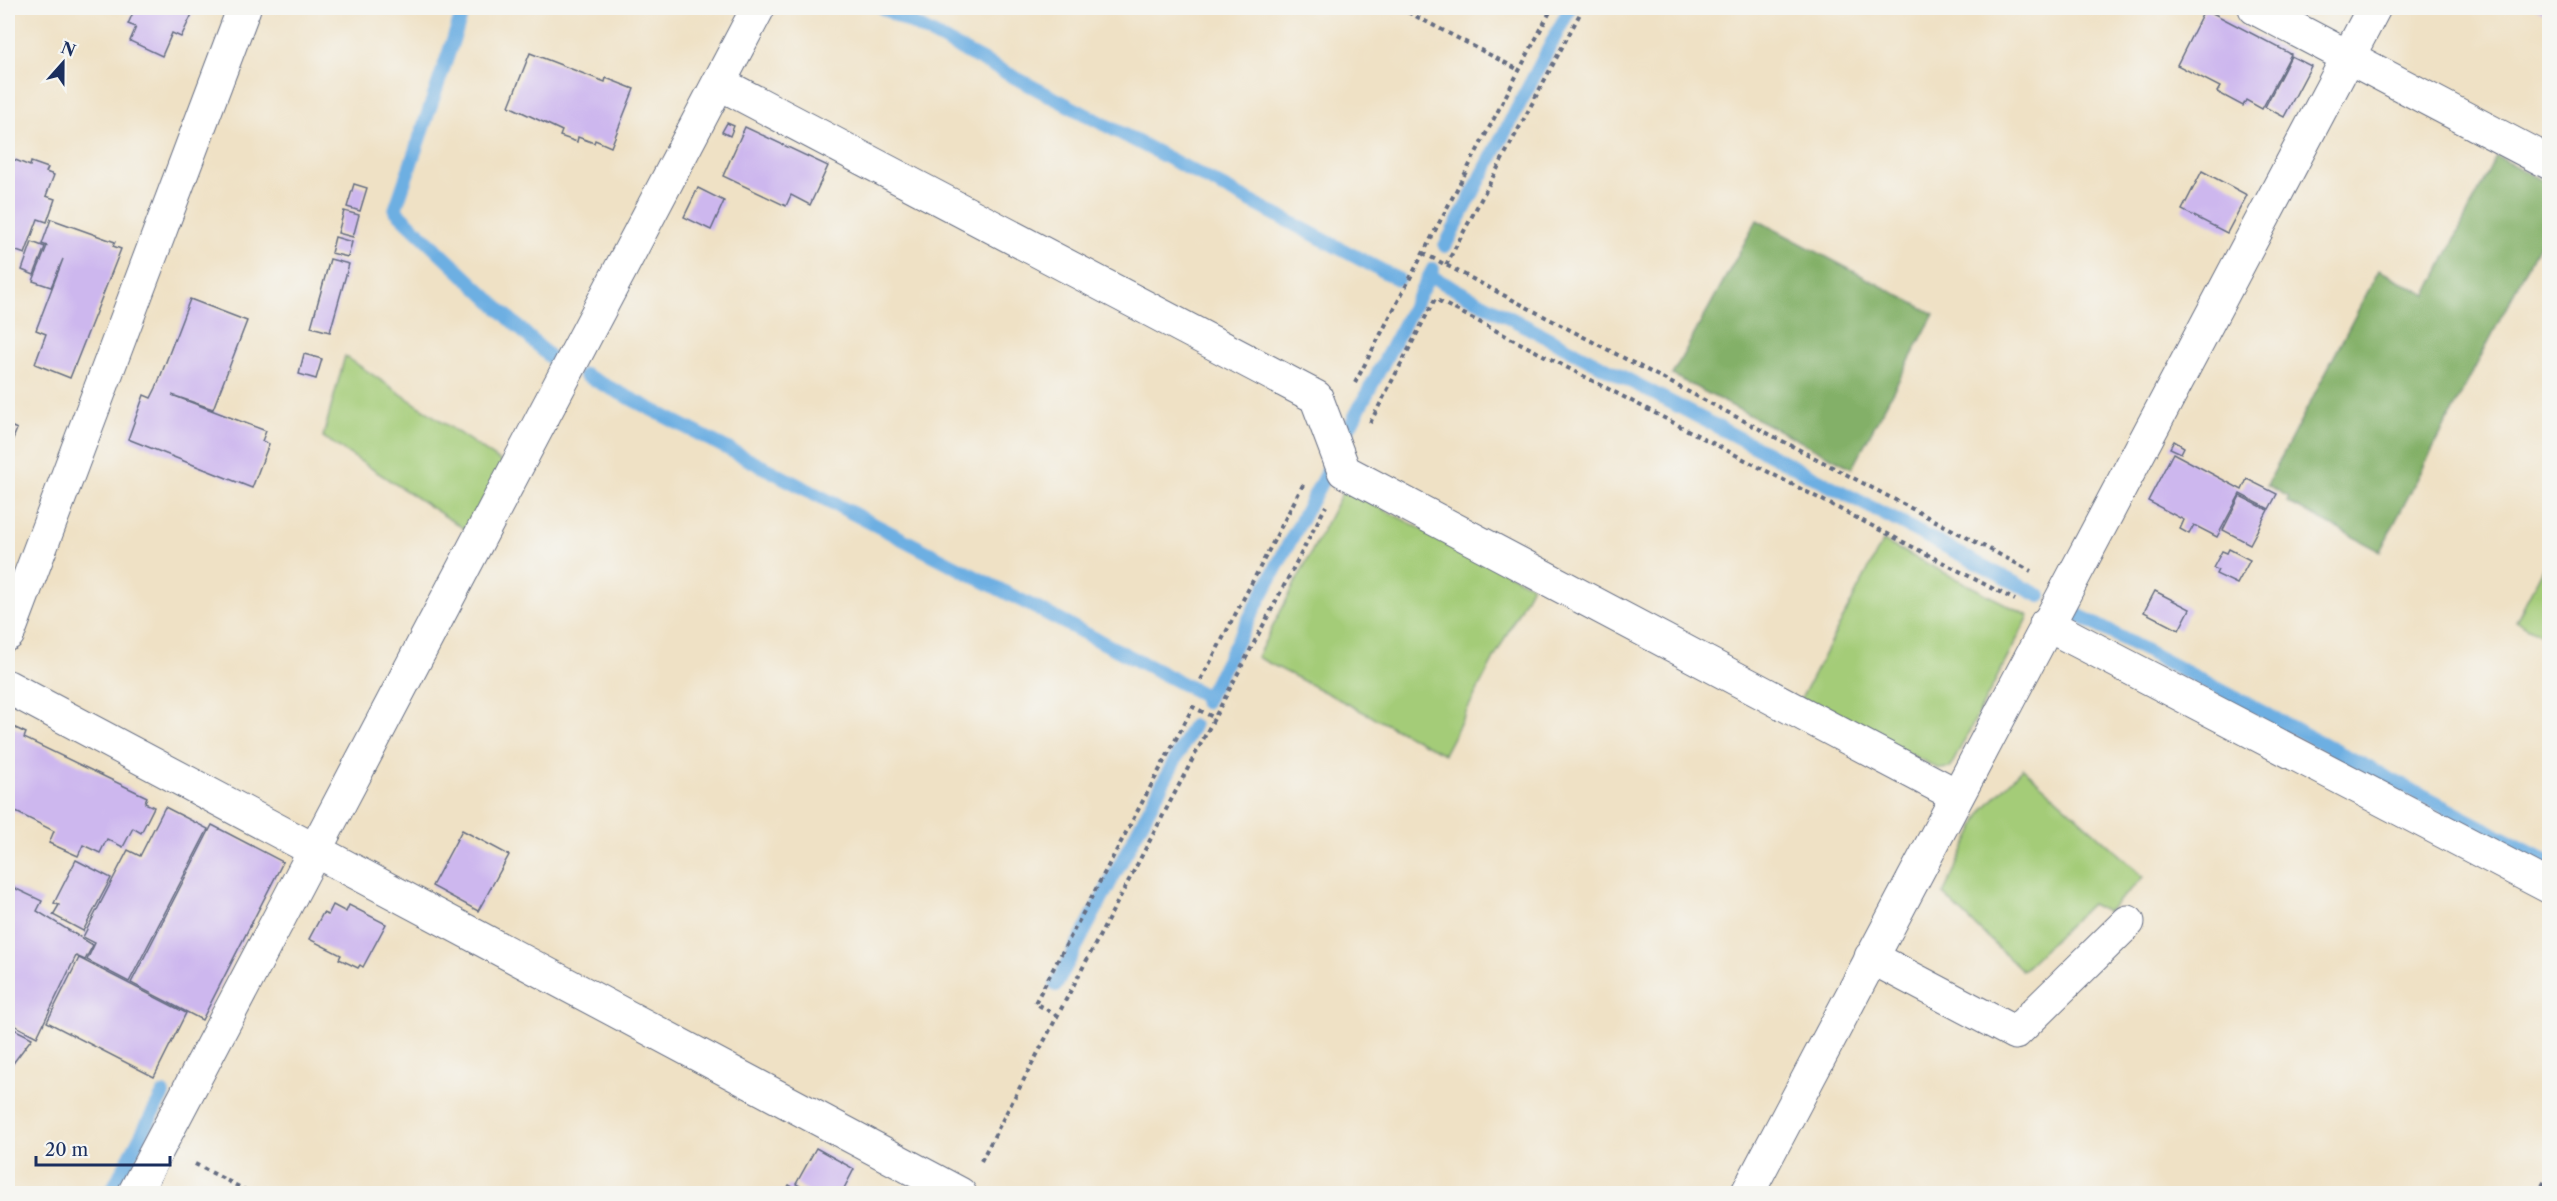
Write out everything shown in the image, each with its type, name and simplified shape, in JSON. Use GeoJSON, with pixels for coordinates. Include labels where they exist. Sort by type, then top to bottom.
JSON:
{"type":"FeatureCollection","features":[{"type":"Feature","properties":{"kind":"street"},"geometry":{"type":"LineString","coordinates":[[8,634],[244,8]]}},
{"type":"Feature","properties":{"kind":"street"},"geometry":{"type":"LineString","coordinates":[[134,1194],[758,8]]}},
{"type":"Feature","properties":{"kind":"street"},"geometry":{"type":"LineString","coordinates":[[2255,8],[2550,163]]}},
{"type":"Feature","properties":{"kind":"street"},"geometry":{"type":"LineString","coordinates":[[1747,1194],[2374,8]]}},
{"type":"Feature","properties":{"kind":"street"},"geometry":{"type":"LineString","coordinates":[[719,83],[1316,398],[1344,471],[1956,795]]}},
{"type":"Feature","properties":{"kind":"street"},"geometry":{"type":"LineString","coordinates":[[2048,621],[2550,887]]}},
{"type":"Feature","properties":{"kind":"street"},"geometry":{"type":"LineString","coordinates":[[8,687],[960,1194]]}},
{"type":"Feature","properties":{"kind":"street"},"geometry":{"type":"LineString","coordinates":[[1871,957],[2015,1033],[2128,922]]}},
{"type":"Feature","properties":{"kind":"path"},"geometry":{"type":"LineString","coordinates":[[1400,8],[1519,70]]}},
{"type":"Feature","properties":{"kind":"path"},"geometry":{"type":"LineString","coordinates":[[1201,680],[1552,8]]}},
{"type":"Feature","properties":{"kind":"path"},"geometry":{"type":"LineString","coordinates":[[1446,265],[1583,8]]}},
{"type":"Feature","properties":{"kind":"path"},"geometry":{"type":"LineString","coordinates":[[1423,253],[2065,589]]}},
{"type":"Feature","properties":{"kind":"path"},"geometry":{"type":"LineString","coordinates":[[981,1162],[1435,299],[2048,621]]}},
{"type":"Feature","properties":{"kind":"path"},"geometry":{"type":"LineString","coordinates":[[1058,1016],[1035,1003],[1193,707],[1215,718]]}},
{"type":"Feature","properties":{"kind":"path"},"geometry":{"type":"LineString","coordinates":[[159,1146],[253,1194]]}},
{"type":"Feature","properties":{"kind":"path"},"geometry":{"type":"LineString","coordinates":[[2538,1194],[2550,1171]]}},
{"type":"Feature","properties":{"kind":"green space"},"geometry":{"type":"Polygon","coordinates":[[[2496,156],[2549,184],[2549,225],[2380,551],[2287,502],[2289,497],[2267,485],[2379,270],[2427,295],[2496,156]]]}},
{"type":"Feature","properties":{"kind":"green space"},"geometry":{"type":"Polygon","coordinates":[[[1757,220],[1934,314],[1852,468],[1672,375],[1757,220]]]}},
{"type":"Feature","properties":{"kind":"green space"},"geometry":{"type":"Polygon","coordinates":[[[345,356],[503,463],[469,532],[323,437],[345,356]]]}},
{"type":"Feature","properties":{"kind":"green space"},"geometry":{"type":"Polygon","coordinates":[[[1344,489],[1532,586],[1444,754],[1257,657],[1344,489]]]}},
{"type":"Feature","properties":{"kind":"green space"},"geometry":{"type":"Polygon","coordinates":[[[1883,541],[2029,616],[1950,768],[1939,769],[1801,699],[1883,541]]]}},
{"type":"Feature","properties":{"kind":"green space"},"geometry":{"type":"Polygon","coordinates":[[[2549,557],[2549,639],[2516,621],[2549,557]]]}},
{"type":"Feature","properties":{"kind":"green space"},"geometry":{"type":"Polygon","coordinates":[[[2023,768],[2144,877],[2107,912],[2091,904],[2022,971],[1943,894],[1983,810],[2023,768]]]}},
{"type":"Feature","properties":{"kind":"building"},"geometry":{"type":"Polygon","coordinates":[[[135,8],[195,8],[181,37],[172,33],[162,56],[130,41],[136,27],[128,24],[135,8]]]}},
{"type":"Feature","properties":{"kind":"building"},"geometry":{"type":"Polygon","coordinates":[[[2535,8],[2550,8],[2550,16],[2535,8]]]}},
{"type":"Feature","properties":{"kind":"building"},"geometry":{"type":"Polygon","coordinates":[[[2205,9],[2291,54],[2262,109],[2246,100],[2243,106],[2217,92],[2220,87],[2177,65],[2205,9]]]}},
{"type":"Feature","properties":{"kind":"building"},"geometry":{"type":"Polygon","coordinates":[[[530,53],[605,82],[606,78],[634,89],[611,147],[595,140],[594,143],[578,137],[577,142],[560,136],[562,131],[509,106],[530,53]]]}},
{"type":"Feature","properties":{"kind":"building"},"geometry":{"type":"Polygon","coordinates":[[[2291,56],[2311,66],[2284,117],[2265,107],[2291,56]]]}},
{"type":"Feature","properties":{"kind":"building"},"geometry":{"type":"Polygon","coordinates":[[[727,123],[734,126],[730,136],[722,132],[727,123]]]}},
{"type":"Feature","properties":{"kind":"building"},"geometry":{"type":"Polygon","coordinates":[[[745,127],[828,166],[810,205],[791,195],[786,206],[723,176],[745,127]]]}},
{"type":"Feature","properties":{"kind":"building"},"geometry":{"type":"Polygon","coordinates":[[[8,157],[30,166],[31,162],[48,168],[46,172],[54,175],[46,196],[55,199],[47,222],[38,219],[25,254],[8,248],[8,157]]]}},
{"type":"Feature","properties":{"kind":"building"},"geometry":{"type":"Polygon","coordinates":[[[2202,171],[2247,195],[2227,233],[2182,210],[2202,171]]]}},
{"type":"Feature","properties":{"kind":"building"},"geometry":{"type":"Polygon","coordinates":[[[354,184],[367,188],[360,211],[347,207],[354,184]]]}},
{"type":"Feature","properties":{"kind":"building"},"geometry":{"type":"Polygon","coordinates":[[[698,188],[724,201],[711,230],[684,217],[698,188]]]}},
{"type":"Feature","properties":{"kind":"building"},"geometry":{"type":"Polygon","coordinates":[[[344,211],[359,215],[353,237],[338,233],[344,211]]]}},
{"type":"Feature","properties":{"kind":"building"},"geometry":{"type":"Polygon","coordinates":[[[51,219],[115,242],[113,246],[121,249],[70,378],[35,364],[46,334],[36,330],[63,259],[51,287],[33,281],[47,246],[42,244],[51,219]]]}},
{"type":"Feature","properties":{"kind":"building"},"geometry":{"type":"Polygon","coordinates":[[[335,237],[352,242],[348,257],[331,253],[335,237]]]}},
{"type":"Feature","properties":{"kind":"building"},"geometry":{"type":"Polygon","coordinates":[[[32,242],[45,247],[34,275],[22,270],[32,242]]]}},
{"type":"Feature","properties":{"kind":"building"},"geometry":{"type":"Polygon","coordinates":[[[330,259],[349,264],[330,332],[311,327],[330,259]]]}},
{"type":"Feature","properties":{"kind":"building"},"geometry":{"type":"Polygon","coordinates":[[[190,299],[247,321],[213,409],[172,395],[266,431],[262,441],[269,444],[252,488],[128,439],[144,395],[151,398],[156,388],[190,299]]]}},
{"type":"Feature","properties":{"kind":"building"},"geometry":{"type":"Polygon","coordinates":[[[304,354],[322,359],[316,379],[299,374],[304,354]]]}},
{"type":"Feature","properties":{"kind":"building"},"geometry":{"type":"Polygon","coordinates":[[[8,425],[17,429],[8,451],[8,425]]]}},
{"type":"Feature","properties":{"kind":"building"},"geometry":{"type":"Polygon","coordinates":[[[2174,441],[2184,447],[2181,453],[2170,448],[2174,441]]]}},
{"type":"Feature","properties":{"kind":"building"},"geometry":{"type":"Polygon","coordinates":[[[2173,453],[2242,490],[2247,479],[2277,494],[2269,509],[2240,494],[2217,537],[2194,525],[2189,534],[2180,529],[2184,520],[2148,501],[2173,453]]]}},
{"type":"Feature","properties":{"kind":"building"},"geometry":{"type":"Polygon","coordinates":[[[2240,496],[2268,510],[2250,544],[2223,530],[2240,496]]]}},
{"type":"Feature","properties":{"kind":"building"},"geometry":{"type":"Polygon","coordinates":[[[2229,549],[2250,560],[2237,584],[2216,574],[2218,570],[2213,568],[2222,551],[2227,553],[2229,549]]]}},
{"type":"Feature","properties":{"kind":"building"},"geometry":{"type":"Polygon","coordinates":[[[2155,591],[2190,609],[2179,630],[2144,612],[2155,591]]]}},
{"type":"Feature","properties":{"kind":"building"},"geometry":{"type":"Polygon","coordinates":[[[9,725],[26,733],[24,738],[147,797],[145,803],[154,807],[141,833],[133,828],[123,847],[107,839],[100,853],[83,845],[78,856],[49,843],[54,831],[8,808],[9,725]]]}},
{"type":"Feature","properties":{"kind":"building"},"geometry":{"type":"Polygon","coordinates":[[[165,807],[208,829],[129,982],[87,960],[95,943],[83,937],[128,850],[140,856],[165,807]]]}},
{"type":"Feature","properties":{"kind":"building"},"geometry":{"type":"Polygon","coordinates":[[[212,825],[283,862],[202,1020],[131,983],[212,825]]]}},
{"type":"Feature","properties":{"kind":"building"},"geometry":{"type":"Polygon","coordinates":[[[462,830],[509,855],[478,911],[432,886],[462,830]]]}},
{"type":"Feature","properties":{"kind":"building"},"geometry":{"type":"Polygon","coordinates":[[[76,860],[111,878],[83,931],[53,915],[59,905],[54,903],[76,860]]]}},
{"type":"Feature","properties":{"kind":"building"},"geometry":{"type":"Polygon","coordinates":[[[8,885],[42,901],[37,911],[93,945],[85,960],[76,956],[37,1037],[8,1022],[8,885]]]}},
{"type":"Feature","properties":{"kind":"building"},"geometry":{"type":"Polygon","coordinates":[[[333,905],[346,912],[349,905],[386,924],[363,967],[360,965],[358,968],[339,959],[341,955],[309,939],[323,913],[328,915],[333,905]]]}},
{"type":"Feature","properties":{"kind":"building"},"geometry":{"type":"Polygon","coordinates":[[[79,958],[186,1013],[154,1077],[47,1022],[79,958]]]}},
{"type":"Feature","properties":{"kind":"building"},"geometry":{"type":"Polygon","coordinates":[[[8,1026],[32,1038],[8,1070],[8,1026]]]}},
{"type":"Feature","properties":{"kind":"building"},"geometry":{"type":"Polygon","coordinates":[[[816,1148],[854,1169],[841,1194],[814,1194],[796,1184],[816,1148]]]}},
{"type":"Feature","properties":{"kind":"building"},"geometry":{"type":"Polygon","coordinates":[[[789,1185],[796,1189],[793,1194],[784,1194],[789,1185]]]}},
{"type":"Feature","properties":{"kind":"waterway"},"geometry":{"type":"LineString","coordinates":[[464,8],[395,210],[551,358]]}},
{"type":"Feature","properties":{"kind":"waterway"},"geometry":{"type":"LineString","coordinates":[[883,8],[1398,279]]}},
{"type":"Feature","properties":{"kind":"waterway"},"geometry":{"type":"LineString","coordinates":[[1445,246],[1570,8]]}},
{"type":"Feature","properties":{"kind":"waterway"},"geometry":{"type":"LineString","coordinates":[[1343,439],[1433,269]]}},
{"type":"Feature","properties":{"kind":"waterway"},"geometry":{"type":"LineString","coordinates":[[1430,276],[2040,596]]}},
{"type":"Feature","properties":{"kind":"waterway"},"geometry":{"type":"LineString","coordinates":[[585,375],[1208,697]]}},
{"type":"Feature","properties":{"kind":"waterway"},"geometry":{"type":"LineString","coordinates":[[1205,702],[1331,464]]}},
{"type":"Feature","properties":{"kind":"waterway"},"geometry":{"type":"LineString","coordinates":[[2074,613],[2550,863]]}},
{"type":"Feature","properties":{"kind":"waterway"},"geometry":{"type":"LineString","coordinates":[[1056,985],[1193,726]]}},
{"type":"Feature","properties":{"kind":"waterway"},"geometry":{"type":"LineString","coordinates":[[110,1194],[163,1094]]}}]}
